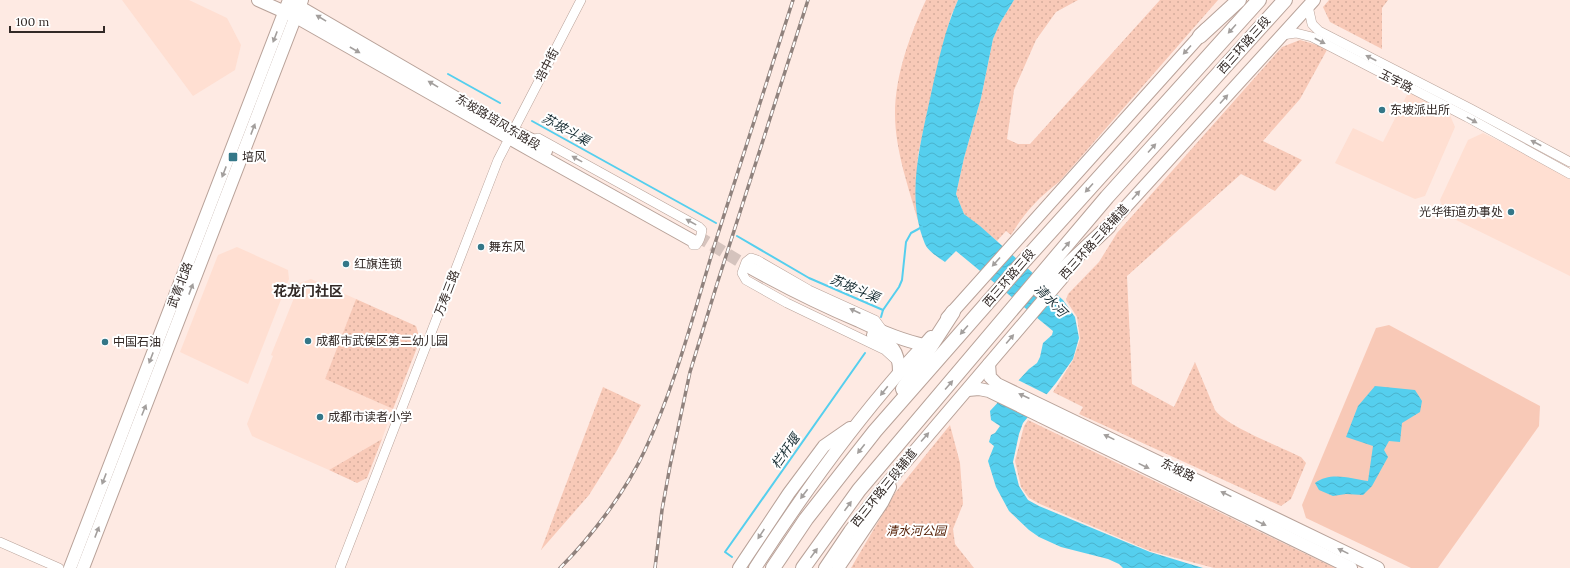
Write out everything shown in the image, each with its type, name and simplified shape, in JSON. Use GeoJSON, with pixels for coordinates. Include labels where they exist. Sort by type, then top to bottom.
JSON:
{"type":"FeatureCollection","features":[{"type":"Feature","properties":{"kind":"highway"},"geometry":{"type":"LineString","coordinates":[[1200,36],[1238,0]]}},
{"type":"Feature","properties":{"kind":"highway","name":"西三环路三段"},"geometry":{"type":"LineString","coordinates":[[773,568],[803,523],[876,431],[1024,261],[1258,0]]}},
{"type":"Feature","properties":{"kind":"highway","name":"西三环路三段"},"geometry":{"type":"LineString","coordinates":[[803,568],[859,490],[983,345],[1023,310],[1048,282],[1107,197],[1285,0]]}},
{"type":"Feature","properties":{"kind":"highway"},"geometry":{"type":"LineString","coordinates":[[1048,282],[1109,226]]}},
{"type":"Feature","properties":{"kind":"highway"},"geometry":{"type":"LineString","coordinates":[[876,431],[953,312]]}},
{"type":"Feature","properties":{"kind":"main road","name":"东坡路培风东路段"},"geometry":{"type":"LineString","coordinates":[[258,0],[288,3],[300,8],[511,134],[532,140],[535,145],[696,239],[520,144],[511,134]]}},
{"type":"Feature","properties":{"kind":"main road"},"geometry":{"type":"LineString","coordinates":[[755,568],[792,511],[899,369],[924,345],[1232,0]]}},
{"type":"Feature","properties":{"kind":"main road","name":"武青北路"},"geometry":{"type":"LineString","coordinates":[[70,568],[288,3]]}},
{"type":"Feature","properties":{"kind":"main road","name":"西三环路三段辅道"},"geometry":{"type":"LineString","coordinates":[[1109,226],[1311,3]]}},
{"type":"Feature","properties":{"kind":"main road","name":"武青北路"},"geometry":{"type":"LineString","coordinates":[[83,568],[300,8]]}},
{"type":"Feature","properties":{"kind":"main road"},"geometry":{"type":"LineString","coordinates":[[899,369],[898,355],[891,346],[882,339],[801,302],[748,270],[804,297],[886,333],[906,341],[924,345]]}},
{"type":"Feature","properties":{"kind":"main road","name":"西三环路三段辅道"},"geometry":{"type":"LineString","coordinates":[[825,568],[850,531],[899,469],[989,364],[1023,310]]}},
{"type":"Feature","properties":{"kind":"main road"},"geometry":{"type":"LineString","coordinates":[[989,364],[990,377],[996,389]]}},
{"type":"Feature","properties":{"kind":"main road","name":"东坡路"},"geometry":{"type":"LineString","coordinates":[[968,390],[979,389],[989,391],[996,389],[1378,568]]}},
{"type":"Feature","properties":{"kind":"main road","name":"东坡路"},"geometry":{"type":"LineString","coordinates":[[1048,413],[1351,568]]}},
{"type":"Feature","properties":{"kind":"main road"},"geometry":{"type":"LineString","coordinates":[[739,568],[789,493],[824,446],[860,421]]}},
{"type":"Feature","properties":{"kind":"main road"},"geometry":{"type":"LineString","coordinates":[[838,568],[882,503],[899,469]]}},
{"type":"Feature","properties":{"kind":"street","name":"培中街"},"geometry":{"type":"LineString","coordinates":[[511,134],[581,0]]}},
{"type":"Feature","properties":{"kind":"street"},"geometry":{"type":"LineString","coordinates":[[1303,34],[1312,24],[1311,3]]}},
{"type":"Feature","properties":{"kind":"street","name":"玉宇路"},"geometry":{"type":"LineString","coordinates":[[1312,24],[1319,31],[1570,162]]}},
{"type":"Feature","properties":{"kind":"street","name":"玉宇路"},"geometry":{"type":"LineString","coordinates":[[1282,35],[1296,33],[1312,37],[1467,117],[1570,174]]}},
{"type":"Feature","properties":{"kind":"street","name":"万寿三路"},"geometry":{"type":"LineString","coordinates":[[340,568],[498,160],[511,134]]}},
{"type":"Feature","properties":{"kind":"street"},"geometry":{"type":"LineString","coordinates":[[520,144],[531,157],[671,234],[692,245],[696,245],[699,242],[702,230],[699,227],[538,138],[532,140]]}},
{"type":"Feature","properties":{"kind":"street"},"geometry":{"type":"LineString","coordinates":[[886,333],[875,320],[810,290],[757,260],[751,258],[746,262],[742,273],[746,280],[787,303],[885,350],[892,355],[899,369]]}},
{"type":"Feature","properties":{"kind":"street"},"geometry":{"type":"LineString","coordinates":[[0,542],[59,568]]}},
{"type":"Feature","properties":{"kind":"shaded area"},"geometry":{"type":"Polygon","coordinates":[[[122,0],[189,0],[227,18],[241,45],[235,70],[193,96],[122,0]]]}},
{"type":"Feature","properties":{"kind":"shaded area"},"geometry":{"type":"Polygon","coordinates":[[[1409,91],[1449,113],[1455,127],[1425,196],[1415,199],[1335,163],[1353,128],[1383,142],[1409,91]]]}},
{"type":"Feature","properties":{"kind":"shaded area"},"geometry":{"type":"Polygon","coordinates":[[[1483,133],[1570,176],[1570,276],[1444,214],[1440,200],[1468,140],[1483,133]]]}},
{"type":"Feature","properties":{"kind":"shaded area"},"geometry":{"type":"Polygon","coordinates":[[[237,247],[288,270],[289,279],[248,384],[180,352],[218,255],[237,247]]]}},
{"type":"Feature","properties":{"kind":"shaded area","name":"成都市读者小学"},"geometry":{"type":"Polygon","coordinates":[[[311,279],[356,299],[325,379],[393,409],[382,439],[329,470],[252,436],[247,424],[273,356],[271,355],[300,283],[311,279]]]}},
{"type":"Feature","properties":{"kind":"green space"},"geometry":{"type":"Polygon","coordinates":[[[926,0],[958,0],[951,16],[937,69],[918,155],[916,194],[919,224],[900,155],[897,141],[895,114],[898,85],[904,56],[914,27],[926,0]]]}},
{"type":"Feature","properties":{"kind":"green space"},"geometry":{"type":"Polygon","coordinates":[[[1014,0],[1078,0],[1056,12],[1036,40],[1014,90],[1007,139],[1018,144],[1030,144],[1160,0],[1218,0],[1059,182],[1032,206],[1021,219],[1011,235],[1006,231],[997,241],[964,214],[956,194],[964,158],[981,98],[993,39],[1000,23],[1014,0]]]}},
{"type":"Feature","properties":{"kind":"green space"},"geometry":{"type":"Polygon","coordinates":[[[1329,0],[1388,0],[1382,8],[1382,49],[1330,22],[1323,7],[1329,0]]]}},
{"type":"Feature","properties":{"kind":"green space"},"geometry":{"type":"Polygon","coordinates":[[[1300,40],[1328,48],[1300,99],[1263,141],[1302,160],[1275,191],[1241,174],[1127,276],[1132,384],[1174,407],[1195,362],[1215,410],[1221,416],[1230,423],[1255,436],[1301,457],[1306,463],[1291,499],[1281,506],[1079,414],[1083,407],[1053,392],[1073,360],[1080,339],[1077,317],[1066,300],[1068,294],[1099,262],[1117,233],[1282,47],[1300,40]]]}},
{"type":"Feature","properties":{"kind":"green space"},"geometry":{"type":"Polygon","coordinates":[[[356,299],[416,326],[420,340],[393,409],[325,379],[356,299]]]}},
{"type":"Feature","properties":{"kind":"green space"},"geometry":{"type":"Polygon","coordinates":[[[1389,325],[1540,406],[1539,426],[1438,568],[1411,568],[1306,518],[1302,505],[1376,328],[1389,325]]]}},
{"type":"Feature","properties":{"kind":"green space"},"geometry":{"type":"Polygon","coordinates":[[[603,387],[641,405],[616,452],[589,495],[541,550],[603,387]]]}},
{"type":"Feature","properties":{"kind":"green space"},"geometry":{"type":"Polygon","coordinates":[[[1028,420],[1335,568],[1214,568],[1150,551],[1040,504],[1029,498],[1021,487],[1015,461],[1024,426],[1028,420]]]}},
{"type":"Feature","properties":{"kind":"green space","name":"清水河公园"},"geometry":{"type":"Polygon","coordinates":[[[950,425],[960,463],[963,504],[953,529],[955,544],[974,568],[851,568],[895,493],[950,425]]]}},
{"type":"Feature","properties":{"kind":"green space"},"geometry":{"type":"Polygon","coordinates":[[[382,439],[367,478],[357,483],[329,470],[382,439]]]}},
{"type":"Feature","properties":{"kind":"water","name":"清水河"},"geometry":{"type":"Polygon","coordinates":[[[958,0],[1014,0],[1000,23],[993,39],[981,98],[964,158],[956,194],[964,214],[980,226],[1063,300],[1075,317],[1079,338],[1073,359],[1056,383],[1023,423],[1013,462],[1019,486],[1028,500],[1039,506],[1150,552],[1203,568],[1123,568],[1119,564],[1108,559],[1061,547],[1039,537],[1029,530],[1009,511],[996,487],[988,461],[994,446],[989,442],[991,435],[995,433],[1000,426],[991,420],[990,411],[1029,369],[1037,363],[1043,343],[1052,335],[1053,331],[956,251],[945,262],[934,254],[925,244],[919,226],[915,188],[919,150],[942,46],[949,22],[958,0]]]}},
{"type":"Feature","properties":{"kind":"water"},"geometry":{"type":"Polygon","coordinates":[[[1375,386],[1415,390],[1422,401],[1420,412],[1402,423],[1400,442],[1389,441],[1384,450],[1388,457],[1372,486],[1363,495],[1346,494],[1333,496],[1319,490],[1315,483],[1328,477],[1341,477],[1368,481],[1373,446],[1346,437],[1358,406],[1375,386]]]}},
{"type":"Feature","properties":{"kind":"pier"},"geometry":{"type":"Polygon","coordinates":[[[1016,379],[1048,395],[1030,417],[996,401],[1016,379]]]}},
{"type":"Feature","properties":{"kind":"waterway","name":"苏坡斗渠"},"geometry":{"type":"LineString","coordinates":[[448,74],[500,103]]}},
{"type":"Feature","properties":{"kind":"waterway","name":"苏坡斗渠"},"geometry":{"type":"LineString","coordinates":[[532,121],[716,223]]}},
{"type":"Feature","properties":{"kind":"waterway","name":"苏坡斗渠"},"geometry":{"type":"LineString","coordinates":[[737,236],[809,278],[883,310],[899,287],[902,280],[906,242],[911,233],[922,227]]}},
{"type":"Feature","properties":{"kind":"waterway","name":"栏杆堰"},"geometry":{"type":"LineString","coordinates":[[881,317],[883,310]]}},
{"type":"Feature","properties":{"kind":"waterway","name":"栏杆堰"},"geometry":{"type":"LineString","coordinates":[[732,557],[725,552],[865,353]]}},
{"type":"Feature","properties":{"kind":"tunnel"},"geometry":{"type":"LineString","coordinates":[[697,236],[749,267]]}},
{"type":"Feature","properties":{"kind":"railway"},"geometry":{"type":"LineString","coordinates":[[560,568],[584,542],[618,497],[645,450],[667,398],[793,0]]}},
{"type":"Feature","properties":{"kind":"railway"},"geometry":{"type":"LineString","coordinates":[[655,568],[662,510],[690,372],[808,0]]}},
{"type":"Feature","properties":{"kind":"place","name":"东坡派出所"},"geometry":{"type":"Point","coordinates":[1382,110]}},
{"type":"Feature","properties":{"kind":"place","name":"培风"},"geometry":{"type":"Point","coordinates":[233,157]}},
{"type":"Feature","properties":{"kind":"place","name":"光华街道办事处"},"geometry":{"type":"Point","coordinates":[1511,212]}},
{"type":"Feature","properties":{"kind":"place","name":"舞东风"},"geometry":{"type":"Point","coordinates":[481,247]}},
{"type":"Feature","properties":{"kind":"place","name":"红旗连锁"},"geometry":{"type":"Point","coordinates":[346,264]}},
{"type":"Feature","properties":{"kind":"place","name":"成都市武侯区第二幼儿园"},"geometry":{"type":"Point","coordinates":[308,341]}},
{"type":"Feature","properties":{"kind":"place","name":"中国石油"},"geometry":{"type":"Point","coordinates":[105,342]}},
{"type":"Feature","properties":{"kind":"place","name":"成都市读者小学"},"geometry":{"type":"Point","coordinates":[320,417]}},
{"type":"Feature","properties":{"kind":"district","name":"花龙门社区"},"geometry":{"type":"Point","coordinates":[308,291]}}]}
